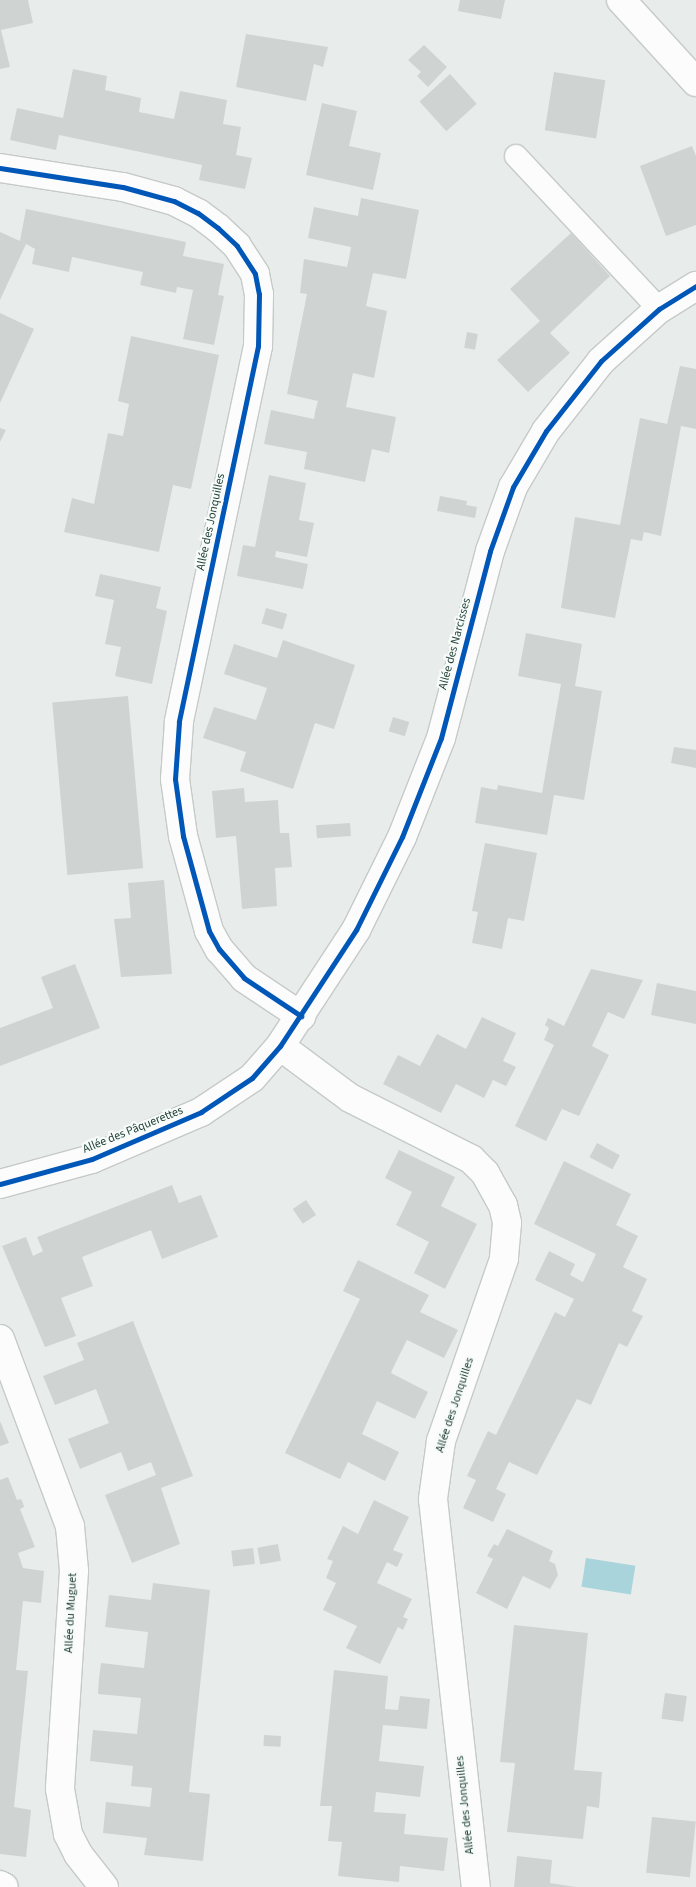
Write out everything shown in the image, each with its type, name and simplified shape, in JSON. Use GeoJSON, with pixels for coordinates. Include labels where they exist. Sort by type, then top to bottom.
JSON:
{"type":"FeatureCollection","features":[{"type":"Feature","properties":{"kind":"street"},"geometry":{"type":"LineString","coordinates":[[622,0],[696,82]]}},
{"type":"Feature","properties":{"kind":"street","name":"Allée des Jonquilles"},"geometry":{"type":"LineString","coordinates":[[0,168],[123,188],[174,201],[198,213],[218,228],[237,246],[255,274],[260,317],[258,346],[179,722],[175,778],[183,836],[209,931],[219,949],[244,978],[301,1016]]}},
{"type":"Feature","properties":{"kind":"street","name":"Allée des Narcisses"},"geometry":{"type":"LineString","coordinates":[[280,1046],[356,930],[410,819],[441,738],[490,551],[513,487],[570,398],[601,361],[659,309],[696,286]]}},
{"type":"Feature","properties":{"kind":"street","name":"Allée des Jonquilles"},"geometry":{"type":"LineString","coordinates":[[280,1046],[350,1098],[471,1159],[485,1173],[503,1205],[507,1223],[504,1259],[441,1440],[433,1499],[476,1887]]}},
{"type":"Feature","properties":{"kind":"street","name":"Allée des Pâquerettes"},"geometry":{"type":"LineString","coordinates":[[0,1184],[92,1158],[201,1112],[252,1078],[280,1046]]}},
{"type":"Feature","properties":{"kind":"street","name":"Allée du Muguet"},"geometry":{"type":"LineString","coordinates":[[0,1339],[70,1526],[74,1571],[60,1789],[68,1834],[78,1854],[104,1887]]}},
{"type":"Feature","properties":{"kind":"street"},"geometry":{"type":"LineString","coordinates":[[0,1885],[4,1887]]}},
{"type":"Feature","properties":{"kind":"lane"},"geometry":{"type":"LineString","coordinates":[[516,156],[659,309]]}},
{"type":"Feature","properties":{"kind":"water"},"geometry":{"type":"Polygon","coordinates":[[[586,1558],[635,1566],[631,1594],[581,1587],[586,1558]]]}},
{"type":"Feature","properties":{"kind":"building"},"geometry":{"type":"Polygon","coordinates":[[[0,0],[28,0],[33,23],[1,30],[10,67],[0,69],[0,0]]]}},
{"type":"Feature","properties":{"kind":"building"},"geometry":{"type":"Polygon","coordinates":[[[460,0],[505,0],[501,19],[458,11],[460,0]]]}},
{"type":"Feature","properties":{"kind":"building"},"geometry":{"type":"Polygon","coordinates":[[[246,34],[328,47],[323,67],[314,64],[306,101],[236,87],[246,34]]]}},
{"type":"Feature","properties":{"kind":"building"},"geometry":{"type":"Polygon","coordinates":[[[424,45],[447,67],[428,87],[417,76],[421,72],[408,60],[424,45]]]}},
{"type":"Feature","properties":{"kind":"building"},"geometry":{"type":"Polygon","coordinates":[[[73,69],[107,76],[105,90],[141,98],[139,112],[174,119],[180,91],[227,100],[223,124],[241,127],[236,155],[252,158],[245,189],[199,180],[202,165],[131,150],[59,135],[56,150],[10,140],[17,108],[63,118],[73,69]]]}},
{"type":"Feature","properties":{"kind":"building"},"geometry":{"type":"Polygon","coordinates":[[[554,72],[605,80],[596,138],[545,130],[554,72]]]}},
{"type":"Feature","properties":{"kind":"building"},"geometry":{"type":"Polygon","coordinates":[[[450,74],[477,104],[446,131],[420,101],[450,74]]]}},
{"type":"Feature","properties":{"kind":"building"},"geometry":{"type":"Polygon","coordinates":[[[322,103],[357,111],[349,146],[381,153],[373,190],[306,175],[322,103]]]}},
{"type":"Feature","properties":{"kind":"building"},"geometry":{"type":"Polygon","coordinates":[[[692,146],[696,156],[696,225],[666,236],[640,166],[692,146]]]}},
{"type":"Feature","properties":{"kind":"building"},"geometry":{"type":"Polygon","coordinates":[[[361,198],[419,210],[406,279],[373,273],[366,306],[387,311],[374,378],[353,373],[346,407],[396,417],[389,453],[372,449],[365,482],[304,469],[307,452],[264,444],[271,410],[314,419],[318,401],[287,394],[307,294],[300,293],[304,259],[347,267],[349,258],[351,247],[308,238],[314,207],[358,216],[361,198]]]}},
{"type":"Feature","properties":{"kind":"building"},"geometry":{"type":"Polygon","coordinates":[[[26,209],[186,242],[183,256],[224,264],[218,295],[224,296],[214,345],[183,339],[193,290],[177,287],[176,293],[140,285],[143,272],[72,257],[69,272],[32,264],[35,249],[26,244],[0,300],[0,232],[20,241],[26,209]]]}},
{"type":"Feature","properties":{"kind":"building"},"geometry":{"type":"Polygon","coordinates":[[[571,233],[610,276],[550,333],[570,353],[528,392],[497,360],[540,321],[510,289],[571,233]]]}},
{"type":"Feature","properties":{"kind":"building"},"geometry":{"type":"Polygon","coordinates":[[[0,313],[34,329],[0,403],[0,313]]]}},
{"type":"Feature","properties":{"kind":"building"},"geometry":{"type":"Polygon","coordinates":[[[467,332],[478,334],[475,350],[464,348],[467,332]]]}},
{"type":"Feature","properties":{"kind":"building"},"geometry":{"type":"Polygon","coordinates":[[[131,336],[219,355],[191,489],[173,485],[159,552],[64,532],[72,498],[94,504],[108,433],[123,436],[129,404],[118,401],[131,336]]]}},
{"type":"Feature","properties":{"kind":"building"},"geometry":{"type":"Polygon","coordinates":[[[680,366],[696,369],[696,429],[681,426],[661,536],[644,532],[642,541],[631,539],[615,618],[561,608],[575,517],[620,525],[640,418],[667,424],[680,366]]]}},
{"type":"Feature","properties":{"kind":"building"},"geometry":{"type":"Polygon","coordinates":[[[0,428],[6,430],[0,442],[0,428]]]}},
{"type":"Feature","properties":{"kind":"building"},"geometry":{"type":"Polygon","coordinates":[[[269,475],[306,483],[299,520],[314,523],[307,557],[276,551],[275,557],[308,564],[303,589],[237,576],[243,545],[255,547],[269,475]]]}},
{"type":"Feature","properties":{"kind":"building"},"geometry":{"type":"Polygon","coordinates":[[[440,496],[467,501],[466,505],[477,507],[475,518],[437,511],[440,496]]]}},
{"type":"Feature","properties":{"kind":"building"},"geometry":{"type":"Polygon","coordinates":[[[100,574],[161,587],[156,608],[167,611],[152,684],[115,676],[121,647],[105,644],[114,600],[95,596],[100,574]]]}},
{"type":"Feature","properties":{"kind":"building"},"geometry":{"type":"Polygon","coordinates":[[[266,608],[287,614],[283,629],[262,623],[266,608]]]}},
{"type":"Feature","properties":{"kind":"building"},"geometry":{"type":"Polygon","coordinates":[[[526,633],[582,644],[575,686],[602,691],[584,800],[554,795],[547,835],[475,823],[481,787],[497,790],[498,785],[542,793],[561,684],[518,676],[526,633]]]}},
{"type":"Feature","properties":{"kind":"building"},"geometry":{"type":"Polygon","coordinates":[[[283,640],[355,665],[334,729],[315,723],[293,789],[240,771],[246,752],[203,738],[214,707],[256,720],[267,688],[224,674],[234,644],[277,658],[283,640]]]}},
{"type":"Feature","properties":{"kind":"building"},"geometry":{"type":"Polygon","coordinates":[[[128,696],[143,868],[67,875],[52,703],[128,696]]]}},
{"type":"Feature","properties":{"kind":"building"},"geometry":{"type":"Polygon","coordinates":[[[393,717],[409,722],[405,736],[389,731],[393,717]]]}},
{"type":"Feature","properties":{"kind":"building"},"geometry":{"type":"Polygon","coordinates":[[[674,747],[696,750],[696,768],[671,763],[674,747]]]}},
{"type":"Feature","properties":{"kind":"building"},"geometry":{"type":"Polygon","coordinates":[[[244,788],[245,802],[278,800],[280,833],[289,833],[292,867],[275,868],[277,906],[242,909],[236,836],[216,838],[212,791],[244,788]]]}},
{"type":"Feature","properties":{"kind":"building"},"geometry":{"type":"Polygon","coordinates":[[[350,823],[351,836],[317,838],[316,825],[350,823]]]}},
{"type":"Feature","properties":{"kind":"building"},"geometry":{"type":"Polygon","coordinates":[[[485,843],[537,853],[524,921],[508,918],[502,949],[472,943],[478,912],[472,911],[485,843]]]}},
{"type":"Feature","properties":{"kind":"building"},"geometry":{"type":"Polygon","coordinates":[[[164,880],[172,974],[121,977],[114,919],[131,918],[128,883],[164,880]]]}},
{"type":"Feature","properties":{"kind":"building"},"geometry":{"type":"Polygon","coordinates":[[[75,964],[100,1028],[0,1066],[0,1028],[53,1008],[41,977],[75,964]]]}},
{"type":"Feature","properties":{"kind":"building"},"geometry":{"type":"Polygon","coordinates":[[[591,969],[643,980],[624,1019],[608,1012],[592,1046],[609,1055],[579,1116],[562,1109],[546,1141],[515,1126],[554,1045],[544,1040],[549,1028],[545,1025],[548,1018],[564,1026],[591,969]]]}},
{"type":"Feature","properties":{"kind":"building"},"geometry":{"type":"Polygon","coordinates":[[[657,983],[696,991],[696,1024],[651,1015],[657,983]]]}},
{"type":"Feature","properties":{"kind":"building"},"geometry":{"type":"Polygon","coordinates":[[[482,1017],[516,1033],[503,1061],[516,1067],[506,1086],[493,1080],[484,1098],[456,1084],[441,1113],[383,1084],[398,1055],[420,1066],[437,1034],[466,1049],[482,1017]]]}},
{"type":"Feature","properties":{"kind":"building"},"geometry":{"type":"Polygon","coordinates":[[[597,1143],[620,1155],[612,1169],[589,1157],[597,1143]]]}},
{"type":"Feature","properties":{"kind":"building"},"geometry":{"type":"Polygon","coordinates":[[[399,1150],[455,1177],[441,1206],[477,1224],[445,1289],[414,1273],[429,1242],[396,1225],[412,1192],[385,1178],[399,1150]]]}},
{"type":"Feature","properties":{"kind":"building"},"geometry":{"type":"Polygon","coordinates":[[[564,1161],[631,1194],[616,1225],[638,1236],[623,1267],[647,1279],[632,1311],[643,1316],[627,1347],[619,1343],[591,1405],[577,1399],[537,1475],[509,1462],[496,1489],[506,1494],[493,1522],[463,1508],[476,1480],[467,1476],[488,1431],[496,1435],[555,1312],[565,1317],[574,1299],[535,1280],[549,1251],[575,1264],[570,1275],[583,1282],[596,1254],[534,1224],[564,1161]]]}},
{"type":"Feature","properties":{"kind":"building"},"geometry":{"type":"Polygon","coordinates":[[[172,1185],[179,1203],[201,1195],[218,1237],[162,1259],[151,1230],[82,1257],[93,1286],[61,1298],[76,1336],[45,1347],[2,1246],[26,1237],[33,1256],[43,1251],[37,1237],[172,1185]]]}},
{"type":"Feature","properties":{"kind":"building"},"geometry":{"type":"Polygon","coordinates":[[[306,1200],[316,1215],[303,1224],[293,1209],[306,1200]]]}},
{"type":"Feature","properties":{"kind":"building"},"geometry":{"type":"Polygon","coordinates":[[[358,1260],[429,1295],[420,1312],[458,1330],[444,1358],[407,1340],[394,1366],[391,1373],[428,1392],[415,1419],[377,1401],[362,1434],[399,1452],[385,1481],[348,1462],[340,1479],[285,1453],[360,1299],[343,1291],[358,1260]]]}},
{"type":"Feature","properties":{"kind":"building"},"geometry":{"type":"Polygon","coordinates":[[[133,1321],[193,1476],[161,1488],[180,1544],[132,1563],[105,1495],[156,1475],[151,1462],[128,1471],[121,1452],[80,1469],[68,1439],[109,1423],[96,1389],[55,1405],[43,1376],[84,1360],[77,1343],[133,1321]]]}},
{"type":"Feature","properties":{"kind":"building"},"geometry":{"type":"Polygon","coordinates":[[[0,1421],[9,1443],[0,1446],[0,1421]]]}},
{"type":"Feature","properties":{"kind":"building"},"geometry":{"type":"Polygon","coordinates":[[[8,1477],[17,1500],[21,1499],[23,1503],[24,1507],[20,1509],[35,1547],[18,1553],[23,1568],[44,1571],[41,1603],[23,1601],[16,1670],[28,1671],[14,1807],[31,1810],[26,1857],[0,1854],[0,1480],[8,1477]]]}},
{"type":"Feature","properties":{"kind":"building"},"geometry":{"type":"Polygon","coordinates":[[[374,1500],[409,1517],[393,1550],[403,1554],[400,1561],[397,1567],[387,1562],[377,1583],[412,1599],[403,1617],[408,1619],[403,1630],[398,1627],[380,1664],[346,1648],[357,1626],[323,1610],[336,1583],[326,1578],[333,1561],[327,1559],[343,1526],[358,1534],[374,1500]]]}},
{"type":"Feature","properties":{"kind":"building"},"geometry":{"type":"Polygon","coordinates":[[[507,1529],[553,1551],[549,1561],[555,1564],[558,1575],[550,1589],[523,1576],[507,1609],[476,1593],[493,1559],[487,1556],[494,1544],[498,1546],[507,1529]]]}},
{"type":"Feature","properties":{"kind":"building"},"geometry":{"type":"Polygon","coordinates":[[[278,1544],[281,1561],[260,1564],[257,1548],[278,1544]]]}},
{"type":"Feature","properties":{"kind":"building"},"geometry":{"type":"Polygon","coordinates":[[[253,1548],[255,1564],[233,1567],[231,1551],[253,1548]]]}},
{"type":"Feature","properties":{"kind":"building"},"geometry":{"type":"Polygon","coordinates":[[[153,1583],[210,1590],[189,1792],[210,1794],[203,1861],[144,1855],[147,1838],[103,1833],[106,1802],[150,1807],[152,1788],[131,1786],[133,1766],[90,1761],[93,1730],[137,1734],[141,1698],[98,1694],[99,1678],[101,1663],[144,1668],[148,1632],[105,1627],[109,1595],[151,1600],[153,1583]]]}},
{"type":"Feature","properties":{"kind":"building"},"geometry":{"type":"Polygon","coordinates":[[[514,1625],[588,1633],[574,1770],[602,1772],[599,1808],[587,1806],[583,1839],[507,1832],[515,1763],[500,1762],[514,1625]]]}},
{"type":"Feature","properties":{"kind":"building"},"geometry":{"type":"Polygon","coordinates":[[[334,1670],[388,1676],[385,1709],[398,1710],[400,1696],[430,1699],[427,1729],[383,1725],[379,1761],[424,1766],[420,1797],[376,1792],[374,1812],[406,1814],[404,1834],[448,1838],[444,1871],[400,1866],[399,1882],[338,1876],[342,1842],[328,1841],[332,1806],[320,1806],[334,1670]]]}},
{"type":"Feature","properties":{"kind":"building"},"geometry":{"type":"Polygon","coordinates":[[[665,1693],[687,1696],[683,1722],[661,1719],[665,1693]]]}},
{"type":"Feature","properties":{"kind":"building"},"geometry":{"type":"Polygon","coordinates":[[[264,1735],[281,1736],[280,1747],[263,1746],[264,1735]]]}},
{"type":"Feature","properties":{"kind":"building"},"geometry":{"type":"Polygon","coordinates":[[[652,1817],[696,1822],[690,1877],[646,1873],[652,1817]]]}},
{"type":"Feature","properties":{"kind":"building"},"geometry":{"type":"Polygon","coordinates":[[[517,1856],[552,1860],[550,1883],[576,1887],[514,1887],[517,1856]]]}},
{"type":"Feature","properties":{"kind":"cycle path"},"geometry":{"type":"LineString","coordinates":[[0,168],[123,187],[174,201],[198,213],[218,228],[237,246],[255,274],[259,294],[258,346],[179,722],[175,779],[183,836],[209,931],[219,949],[244,978],[301,1016]]}},
{"type":"Feature","properties":{"kind":"cycle path"},"geometry":{"type":"LineString","coordinates":[[0,1184],[92,1159],[201,1112],[252,1078],[280,1046],[356,930],[402,837],[441,738],[490,551],[513,487],[546,431],[601,361],[659,309],[696,286]]}}]}
